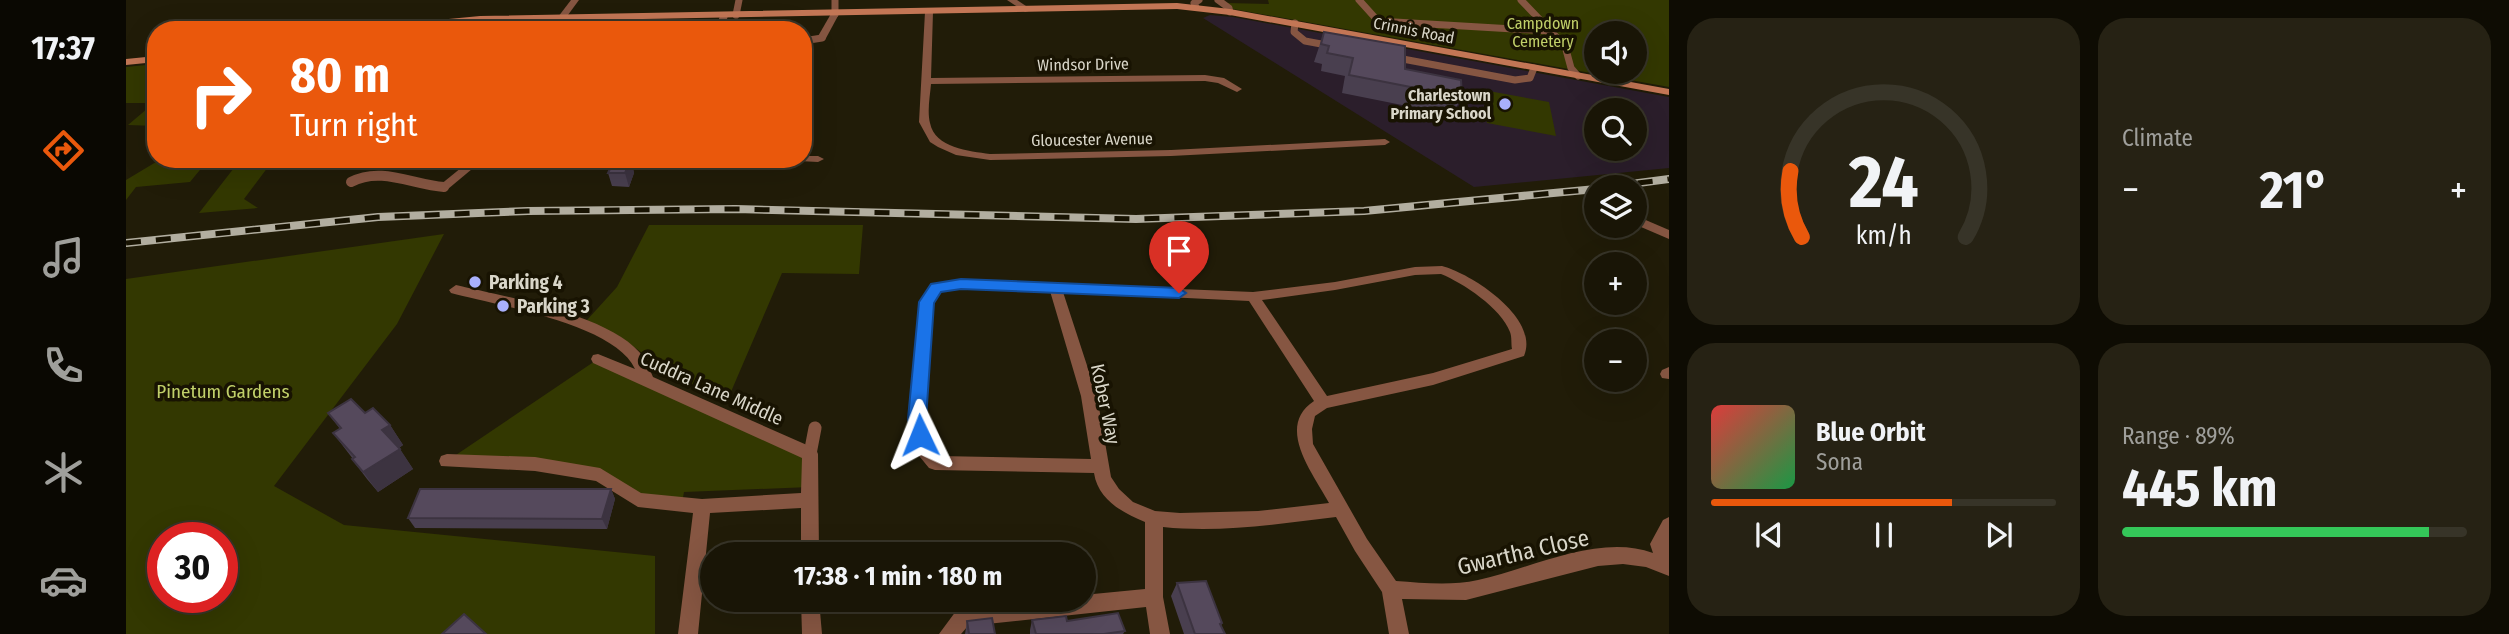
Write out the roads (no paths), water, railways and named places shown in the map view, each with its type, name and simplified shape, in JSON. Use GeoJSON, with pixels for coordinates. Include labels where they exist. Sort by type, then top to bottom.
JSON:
{"type":"FeatureCollection","features":[{"type":"Feature","properties":{"kind":"street"},"geometry":{"type":"LineString","coordinates":[[562,17],[575,0]]}},
{"type":"Feature","properties":{"kind":"street"},"geometry":{"type":"LineString","coordinates":[[1011,0],[1028,10]]}},
{"type":"Feature","properties":{"kind":"street","name":"Crinnis Road"},"geometry":{"type":"LineString","coordinates":[[459,21],[1028,10],[1148,3],[1197,4],[1669,92]]}},
{"type":"Feature","properties":{"kind":"street","name":"Gloucester Avenue"},"geometry":{"type":"LineString","coordinates":[[929,12],[923,122],[936,142],[966,154],[990,157],[1171,153],[1385,142]]}},
{"type":"Feature","properties":{"kind":"street"},"geometry":{"type":"LineString","coordinates":[[822,38],[835,14]]}},
{"type":"Feature","properties":{"kind":"street"},"geometry":{"type":"LineString","coordinates":[[722,21],[724,16]]}},
{"type":"Feature","properties":{"kind":"street"},"geometry":{"type":"LineString","coordinates":[[600,21],[603,17]]}},
{"type":"Feature","properties":{"kind":"street"},"geometry":{"type":"LineString","coordinates":[[126,62],[147,60]]}},
{"type":"Feature","properties":{"kind":"street","name":"Windsor Drive"},"geometry":{"type":"LineString","coordinates":[[926,81],[1205,78],[1220,80],[1237,89]]}},
{"type":"Feature","properties":{"kind":"street"},"geometry":{"type":"LineString","coordinates":[[812,159],[818,159]]}},
{"type":"Feature","properties":{"kind":"street"},"geometry":{"type":"LineString","coordinates":[[444,187],[468,168]]}},
{"type":"Feature","properties":{"kind":"street"},"geometry":{"type":"LineString","coordinates":[[1647,225],[1669,235]]}},
{"type":"Feature","properties":{"kind":"street"},"geometry":{"type":"LineString","coordinates":[[1099,466],[935,463],[923,451],[917,419],[926,302],[936,288],[961,284],[1253,297],[1335,286],[1415,271],[1442,270],[1461,277],[1481,290],[1508,317],[1518,334],[1519,352],[1433,379],[1323,403],[1308,413],[1304,429],[1305,444],[1340,509],[1391,589],[1399,634]]}},
{"type":"Feature","properties":{"kind":"street","name":"Kober Way"},"geometry":{"type":"LineString","coordinates":[[1055,287],[1089,396],[1099,466],[1113,494],[1127,507],[1154,518],[1180,521],[1258,519],[1340,509]]}},
{"type":"Feature","properties":{"kind":"street"},"geometry":{"type":"LineString","coordinates":[[456,290],[574,321],[607,336],[634,354],[645,368],[647,380]]}},
{"type":"Feature","properties":{"kind":"street"},"geometry":{"type":"LineString","coordinates":[[1253,297],[1323,403]]}},
{"type":"Feature","properties":{"kind":"street","name":"Cuddra Lane Middle"},"geometry":{"type":"LineString","coordinates":[[598,359],[810,454]]}},
{"type":"Feature","properties":{"kind":"street"},"geometry":{"type":"LineString","coordinates":[[810,454],[810,542]]}},
{"type":"Feature","properties":{"kind":"street"},"geometry":{"type":"LineString","coordinates":[[447,461],[534,464],[600,475],[638,500],[702,506],[810,500]]}},
{"type":"Feature","properties":{"kind":"street"},"geometry":{"type":"LineString","coordinates":[[688,634],[702,506]]}},
{"type":"Feature","properties":{"kind":"street"},"geometry":{"type":"LineString","coordinates":[[1154,518],[1154,597],[1160,634]]}},
{"type":"Feature","properties":{"kind":"street","name":"Gwartha Close"},"geometry":{"type":"LineString","coordinates":[[1667,567],[1659,544],[1669,525]]}},
{"type":"Feature","properties":{"kind":"street","name":"Gwartha Close"},"geometry":{"type":"LineString","coordinates":[[1391,589],[1451,593],[1478,589],[1567,562],[1599,558],[1640,558],[1667,567]]}},
{"type":"Feature","properties":{"kind":"street"},"geometry":{"type":"LineString","coordinates":[[949,634],[963,617],[976,614],[1033,611],[1154,597]]}},
{"type":"Feature","properties":{"kind":"street"},"geometry":{"type":"LineString","coordinates":[[811,612],[812,634]]}},
{"type":"Feature","properties":{"kind":"lane"},"geometry":{"type":"LineString","coordinates":[[736,15],[738,0]]}},
{"type":"Feature","properties":{"kind":"lane"},"geometry":{"type":"LineString","coordinates":[[835,0],[835,14]]}},
{"type":"Feature","properties":{"kind":"lane"},"geometry":{"type":"LineString","coordinates":[[1217,0],[1229,8],[1230,12]]}},
{"type":"Feature","properties":{"kind":"lane"},"geometry":{"type":"LineString","coordinates":[[1359,0],[1378,21],[1549,31]]}},
{"type":"Feature","properties":{"kind":"lane"},"geometry":{"type":"LineString","coordinates":[[1521,0],[1565,46],[1571,68],[1577,76]]}},
{"type":"Feature","properties":{"kind":"lane"},"geometry":{"type":"LineString","coordinates":[[1295,23],[1294,32],[1305,41],[1337,47]]}},
{"type":"Feature","properties":{"kind":"lane"},"geometry":{"type":"LineString","coordinates":[[812,40],[822,38]]}},
{"type":"Feature","properties":{"kind":"lane"},"geometry":{"type":"LineString","coordinates":[[1378,54],[1515,80],[1530,78],[1534,68]]}},
{"type":"Feature","properties":{"kind":"lane"},"geometry":{"type":"LineString","coordinates":[[351,182],[360,176],[376,175],[444,187]]}},
{"type":"Feature","properties":{"kind":"lane"},"geometry":{"type":"LineString","coordinates":[[810,454],[816,428]]}},
{"type":"Feature","properties":{"kind":"railway"},"geometry":{"type":"LineString","coordinates":[[1647,182],[1669,179]]}},
{"type":"Feature","properties":{"kind":"railway"},"geometry":{"type":"LineString","coordinates":[[126,243],[378,217],[528,211],[736,209],[1136,219],[1364,211],[1584,190]]}},
{"type":"Feature","properties":{"kind":"place","name":"Charlestown Primary School"},"geometry":{"type":"Point","coordinates":[1505,104]}},
{"type":"Feature","properties":{"kind":"place","name":"Parking 4"},"geometry":{"type":"Point","coordinates":[475,282]}},
{"type":"Feature","properties":{"kind":"place","name":"Parking 3"},"geometry":{"type":"Point","coordinates":[503,306]}},
{"type":"Feature","properties":{"kind":"park label","name":"Campdown Cemetery"},"geometry":{"type":"Point","coordinates":[1543,32]}},
{"type":"Feature","properties":{"kind":"park label","name":"Pinetum Gardens"},"geometry":{"type":"Point","coordinates":[223,391]}}]}
